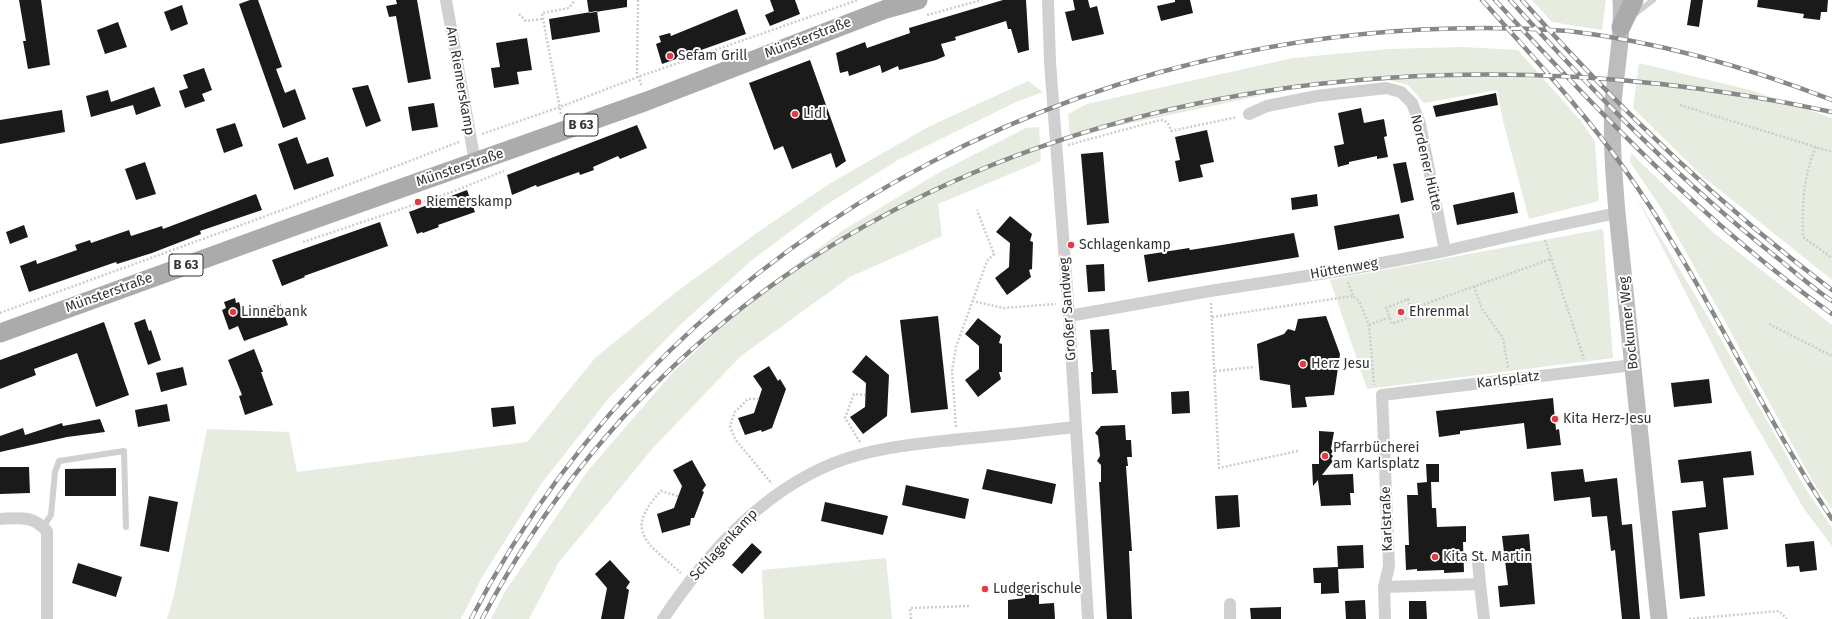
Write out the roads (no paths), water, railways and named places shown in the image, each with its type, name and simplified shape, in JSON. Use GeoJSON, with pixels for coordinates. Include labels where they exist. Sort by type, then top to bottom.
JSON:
{"type":"FeatureCollection","features":[{"type":"Feature","properties":{"kind":"main road","name":"Münsterstraße"},"geometry":{"type":"LineString","coordinates":[[0,333],[292,226],[647,101],[886,9],[918,0]]}},
{"type":"Feature","properties":{"kind":"main road","name":"Bockumer Weg"},"geometry":{"type":"LineString","coordinates":[[1621,0],[1621,27],[1613,104],[1612,146],[1617,213],[1659,619]]}},
{"type":"Feature","properties":{"kind":"main road","name":"Bockumer Weg"},"geometry":{"type":"LineString","coordinates":[[1621,27],[1634,0]]}},
{"type":"Feature","properties":{"kind":"street","name":"Am Riemerskamp"},"geometry":{"type":"LineString","coordinates":[[446,0],[475,162]]}},
{"type":"Feature","properties":{"kind":"street","name":"Großer Sandweg"},"geometry":{"type":"LineString","coordinates":[[1048,0],[1056,149],[1069,316],[1088,619]]}},
{"type":"Feature","properties":{"kind":"street","name":"Nordener Hütte"},"geometry":{"type":"LineString","coordinates":[[1249,114],[1267,106],[1317,96],[1386,88],[1401,92],[1412,103],[1420,124],[1445,251]]}},
{"type":"Feature","properties":{"kind":"street","name":"Hüttenweg"},"geometry":{"type":"LineString","coordinates":[[1069,316],[1210,291],[1345,270],[1445,251],[1541,228],[1617,213]]}},
{"type":"Feature","properties":{"kind":"street","name":"Karlsplatz"},"geometry":{"type":"LineString","coordinates":[[1382,395],[1633,365]]}},
{"type":"Feature","properties":{"kind":"street","name":"Karlstraße"},"geometry":{"type":"LineString","coordinates":[[1382,395],[1389,566],[1384,587],[1385,619]]}},
{"type":"Feature","properties":{"kind":"street","name":"Schlagenkamp"},"geometry":{"type":"LineString","coordinates":[[663,619],[690,582],[736,529],[756,509],[806,475],[867,453],[898,446],[1075,427]]}},
{"type":"Feature","properties":{"kind":"street"},"geometry":{"type":"LineString","coordinates":[[0,518],[29,518],[39,522],[47,531],[47,619]]}},
{"type":"Feature","properties":{"kind":"street"},"geometry":{"type":"LineString","coordinates":[[1478,561],[1484,619]]}},
{"type":"Feature","properties":{"kind":"street"},"geometry":{"type":"LineString","coordinates":[[1384,587],[1480,584]]}},
{"type":"Feature","properties":{"kind":"street"},"geometry":{"type":"LineString","coordinates":[[1230,604],[1230,619]]}},
{"type":"Feature","properties":{"kind":"lane"},"geometry":{"type":"LineString","coordinates":[[1621,27],[1640,9],[1653,0]]}},
{"type":"Feature","properties":{"kind":"lane"},"geometry":{"type":"LineString","coordinates":[[43,527],[51,515],[55,472],[59,461],[124,450],[126,527]]}},
{"type":"Feature","properties":{"kind":"railway"},"geometry":{"type":"LineString","coordinates":[[1482,0],[1582,114],[1620,162],[1637,187],[1688,269],[1782,437],[1832,519]]}},
{"type":"Feature","properties":{"kind":"railway"},"geometry":{"type":"LineString","coordinates":[[1495,0],[1574,84],[1655,166],[1741,243],[1832,314]]}},
{"type":"Feature","properties":{"kind":"railway"},"geometry":{"type":"LineString","coordinates":[[1510,0],[1606,103],[1673,168],[1743,230],[1832,301]]}},
{"type":"Feature","properties":{"kind":"railway"},"geometry":{"type":"LineString","coordinates":[[1522,0],[1594,78],[1670,153],[1749,224],[1832,290]]}},
{"type":"Feature","properties":{"kind":"railway"},"geometry":{"type":"LineString","coordinates":[[471,619],[559,478],[666,354],[791,249],[929,163],[1079,98],[1237,54],[1401,31],[1569,31],[1636,42],[1702,57],[1768,77],[1832,100]]}},
{"type":"Feature","properties":{"kind":"railway"},"geometry":{"type":"LineString","coordinates":[[482,619],[593,452],[729,318],[886,214],[1060,140],[1246,94],[1440,75],[1636,82],[1832,112]]}},
{"type":"Feature","properties":{"kind":"place","name":"Sefam Grill"},"geometry":{"type":"Point","coordinates":[670,56]}},
{"type":"Feature","properties":{"kind":"place","name":"Lidl"},"geometry":{"type":"Point","coordinates":[795,114]}},
{"type":"Feature","properties":{"kind":"place","name":"Riemerskamp"},"geometry":{"type":"Point","coordinates":[418,202]}},
{"type":"Feature","properties":{"kind":"place","name":"Schlagenkamp"},"geometry":{"type":"Point","coordinates":[1071,245]}},
{"type":"Feature","properties":{"kind":"place","name":"Linnebank"},"geometry":{"type":"Point","coordinates":[233,312]}},
{"type":"Feature","properties":{"kind":"place","name":"Ehrenmal"},"geometry":{"type":"Point","coordinates":[1401,312]}},
{"type":"Feature","properties":{"kind":"place","name":"Herz Jesu"},"geometry":{"type":"Point","coordinates":[1303,364]}},
{"type":"Feature","properties":{"kind":"place","name":"Kita Herz-Jesu"},"geometry":{"type":"Point","coordinates":[1555,419]}},
{"type":"Feature","properties":{"kind":"place","name":"Pfarrbücherei am Karlsplatz"},"geometry":{"type":"Point","coordinates":[1325,456]}},
{"type":"Feature","properties":{"kind":"place","name":"Kita St. Martin"},"geometry":{"type":"Point","coordinates":[1435,557]}},
{"type":"Feature","properties":{"kind":"place","name":"Ludgerischule"},"geometry":{"type":"Point","coordinates":[985,589]}}]}
